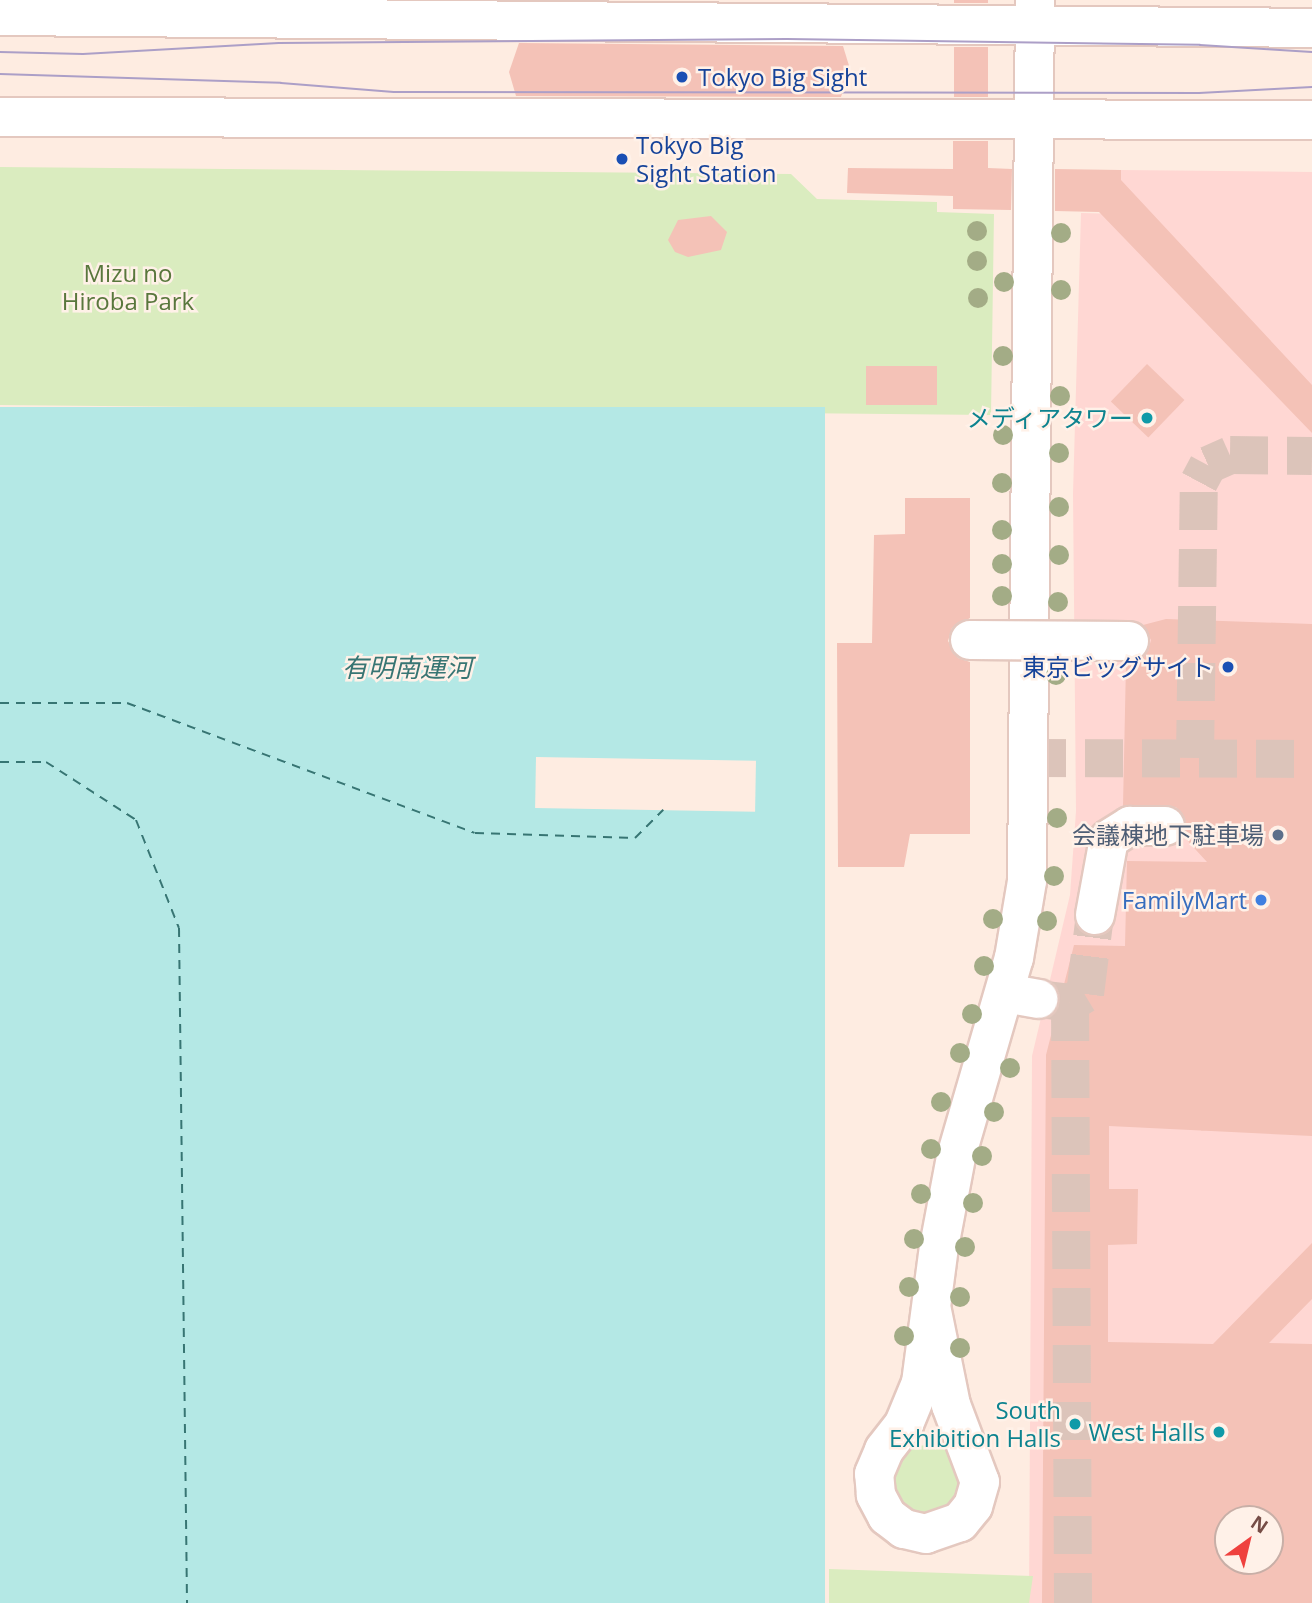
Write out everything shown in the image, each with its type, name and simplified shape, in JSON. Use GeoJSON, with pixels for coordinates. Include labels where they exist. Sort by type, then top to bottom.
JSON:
{"type":"FeatureCollection","features":[{"type":"Feature","properties":{"kind":"street"},"geometry":{"type":"LineString","coordinates":[[0,16],[199,9],[1035,13],[1312,28]]}},
{"type":"Feature","properties":{"kind":"street"},"geometry":{"type":"LineString","coordinates":[[932,1311],[951,1405],[979,1482],[973,1506],[960,1522],[926,1534],[904,1529],[887,1516],[876,1495],[874,1474],[884,1450],[904,1424],[921,1383],[932,1311],[956,1157],[1022,996],[1027,881],[1035,13]]}},
{"type":"Feature","properties":{"kind":"street"},"geometry":{"type":"LineString","coordinates":[[0,117],[1312,120]]}},
{"type":"Feature","properties":{"kind":"street"},"geometry":{"type":"LineString","coordinates":[[970,640],[1129,641]]}},
{"type":"Feature","properties":{"kind":"street"},"geometry":{"type":"LineString","coordinates":[[1095,915],[1109,839],[1130,826],[1164,826]]}},
{"type":"Feature","properties":{"kind":"shaded area"},"geometry":{"type":"Polygon","coordinates":[[[1121,170],[1312,172],[1312,1603],[1029,1603],[1032,1056],[1070,895],[1076,811],[1073,494],[1081,213],[1121,214],[1121,170]]]}},
{"type":"Feature","properties":{"kind":"green space","name":"Mizu no Hiroba Park"},"geometry":{"type":"Polygon","coordinates":[[[0,167],[791,174],[817,199],[937,202],[937,212],[994,214],[991,415],[0,405],[0,167]]]}},
{"type":"Feature","properties":{"kind":"green space"},"geometry":{"type":"Polygon","coordinates":[[[927,1445],[952,1455],[962,1480],[952,1505],[927,1515],[902,1505],[892,1480],[902,1455],[927,1445]]]}},
{"type":"Feature","properties":{"kind":"green space"},"geometry":{"type":"Polygon","coordinates":[[[829,1569],[1033,1576],[1029,1603],[829,1603],[829,1569]]]}},
{"type":"Feature","properties":{"kind":"water","name":"有明南運河"},"geometry":{"type":"Polygon","coordinates":[[[0,407],[825,407],[825,1603],[0,1603],[0,407]]]}},
{"type":"Feature","properties":{"kind":"pier"},"geometry":{"type":"Polygon","coordinates":[[[536,757],[756,761],[755,812],[535,808],[536,757]]]}},
{"type":"Feature","properties":{"kind":"building"},"geometry":{"type":"Polygon","coordinates":[[[954,0],[988,0],[988,3],[954,3],[954,0]]]}},
{"type":"Feature","properties":{"kind":"building"},"geometry":{"type":"Polygon","coordinates":[[[519,43],[843,46],[850,69],[841,97],[516,96],[509,72],[519,43]]]}},
{"type":"Feature","properties":{"kind":"building"},"geometry":{"type":"Polygon","coordinates":[[[954,47],[988,47],[988,97],[954,97],[954,47]]]}},
{"type":"Feature","properties":{"kind":"building"},"geometry":{"type":"Polygon","coordinates":[[[953,141],[988,141],[988,168],[1012,169],[1011,210],[953,209],[953,196],[847,193],[848,168],[953,169],[953,141]]]}},
{"type":"Feature","properties":{"kind":"building"},"geometry":{"type":"Polygon","coordinates":[[[1055,169],[1121,170],[1121,180],[1312,385],[1312,433],[1099,212],[1055,211],[1055,169]]]}},
{"type":"Feature","properties":{"kind":"building"},"geometry":{"type":"Polygon","coordinates":[[[711,216],[727,232],[721,250],[688,257],[675,252],[668,240],[678,220],[711,216]]]}},
{"type":"Feature","properties":{"kind":"building","name":"メディアタワー"},"geometry":{"type":"Polygon","coordinates":[[[1147,364],[1184,400],[1148,438],[1111,401],[1147,364]]]}},
{"type":"Feature","properties":{"kind":"building"},"geometry":{"type":"Polygon","coordinates":[[[866,366],[937,366],[937,405],[866,405],[866,366]]]}},
{"type":"Feature","properties":{"kind":"building"},"geometry":{"type":"Polygon","coordinates":[[[905,498],[970,498],[970,618],[952,628],[948,641],[958,658],[970,662],[970,834],[910,834],[904,867],[838,867],[837,643],[872,643],[874,535],[905,534],[905,498]]]}},
{"type":"Feature","properties":{"kind":"building"},"geometry":{"type":"Polygon","coordinates":[[[1166,619],[1312,624],[1312,1136],[1109,1126],[1109,1189],[1138,1189],[1137,1244],[1108,1245],[1108,1342],[1213,1344],[1312,1243],[1312,1299],[1269,1343],[1312,1344],[1312,1603],[1042,1603],[1046,1055],[1074,945],[1125,946],[1127,861],[1207,862],[1184,837],[1187,825],[1176,807],[1123,806],[1126,663],[1139,660],[1148,651],[1151,640],[1143,625],[1166,619]]]}},
{"type":"Feature","properties":{"kind":"ferry route"},"geometry":{"type":"LineString","coordinates":[[0,703],[127,703],[475,833],[635,838],[663,810]]}},
{"type":"Feature","properties":{"kind":"ferry route"},"geometry":{"type":"LineString","coordinates":[[0,762],[46,762],[136,820],[179,928],[187,1603]]}},
{"type":"Feature","properties":{"kind":"tunnel"},"geometry":{"type":"LineString","coordinates":[[1195,758],[1199,482],[1208,465],[1230,455],[1312,456]]}},
{"type":"Feature","properties":{"kind":"tunnel"},"geometry":{"type":"LineString","coordinates":[[1028,758],[1312,759]]}},
{"type":"Feature","properties":{"kind":"tunnel"},"geometry":{"type":"LineString","coordinates":[[1047,1000],[1070,1003],[1085,994],[1095,915]]}},
{"type":"Feature","properties":{"kind":"tunnel"},"geometry":{"type":"LineString","coordinates":[[1070,1003],[1073,1603]]}},
{"type":"Feature","properties":{"kind":"tram line"},"geometry":{"type":"LineString","coordinates":[[0,52],[83,54],[279,43],[787,39],[1200,45],[1312,52]]}},
{"type":"Feature","properties":{"kind":"tram line"},"geometry":{"type":"LineString","coordinates":[[0,74],[281,83],[394,92],[1199,93],[1312,87]]}},
{"type":"Feature","properties":{"kind":"place","name":"Tokyo Big Sight"},"geometry":{"type":"Point","coordinates":[682,77]}},
{"type":"Feature","properties":{"kind":"place","name":"Tokyo Big Sight Station"},"geometry":{"type":"Point","coordinates":[622,159]}},
{"type":"Feature","properties":{"kind":"place","name":"メディアタワー"},"geometry":{"type":"Point","coordinates":[1147,418]}},
{"type":"Feature","properties":{"kind":"place","name":"東京ビッグサイト"},"geometry":{"type":"Point","coordinates":[1228,667]}},
{"type":"Feature","properties":{"kind":"place","name":"会議棟地下駐車場"},"geometry":{"type":"Point","coordinates":[1278,835]}},
{"type":"Feature","properties":{"kind":"place","name":"FamilyMart"},"geometry":{"type":"Point","coordinates":[1261,900]}},
{"type":"Feature","properties":{"kind":"place","name":"South Exhibition Halls"},"geometry":{"type":"Point","coordinates":[1075,1424]}},
{"type":"Feature","properties":{"kind":"place","name":"West Halls"},"geometry":{"type":"Point","coordinates":[1219,1432]}}]}
